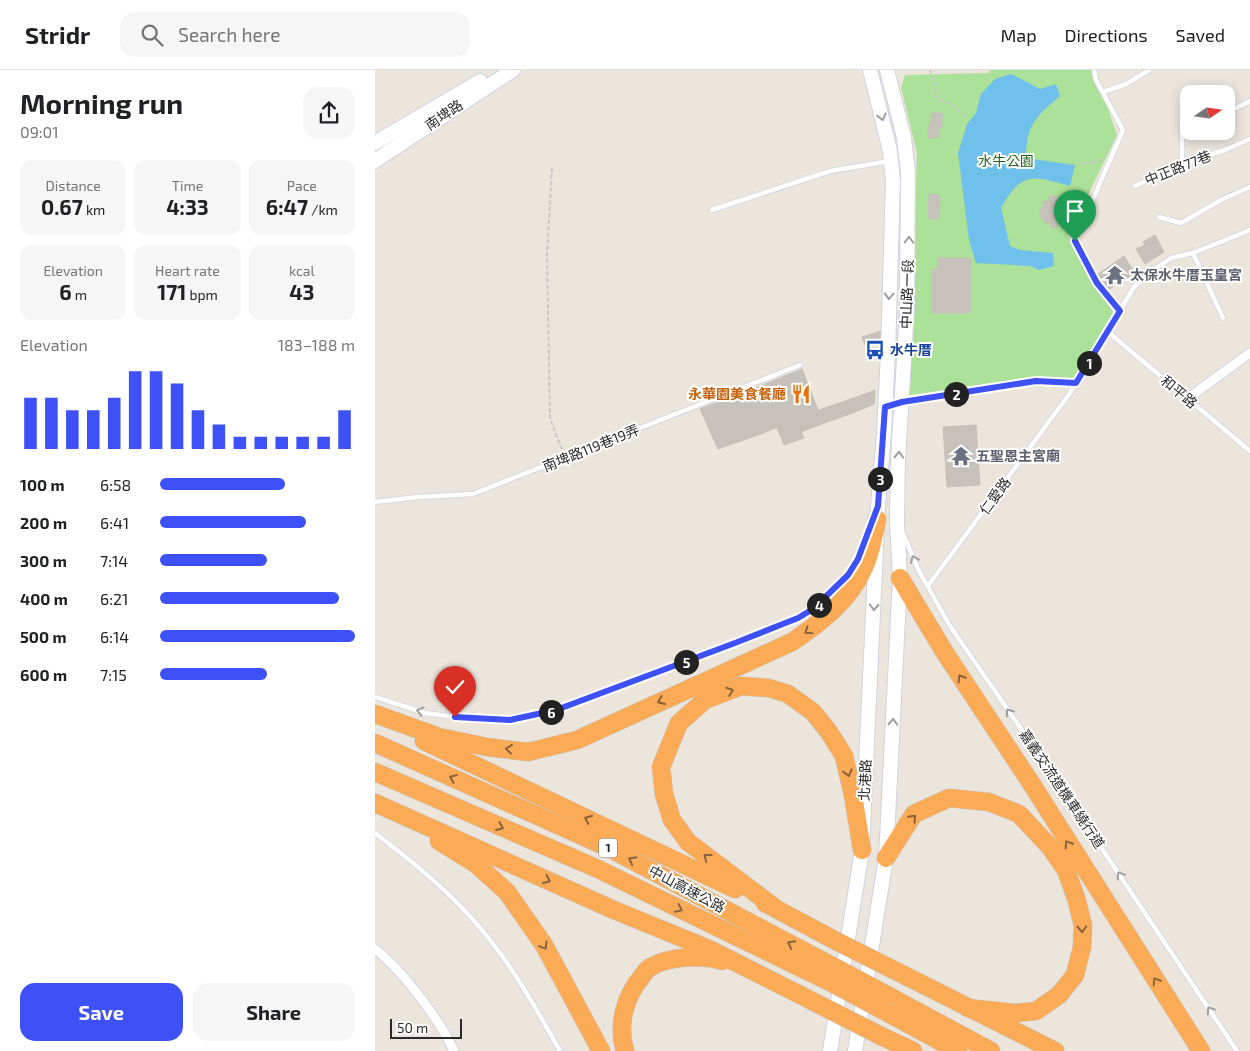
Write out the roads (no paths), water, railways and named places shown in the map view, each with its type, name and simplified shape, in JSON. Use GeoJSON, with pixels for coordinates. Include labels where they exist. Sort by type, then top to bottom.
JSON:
{"type":"FeatureCollection","features":[{"type":"Feature","properties":{"kind":"highway"},"geometry":{"type":"LineString","coordinates":[[375,714],[439,737],[487,747],[528,752],[577,740],[791,642],[813,628],[844,600],[864,569],[874,519]]}},
{"type":"Feature","properties":{"kind":"highway"},"geometry":{"type":"LineString","coordinates":[[900,578],[945,653],[1031,783],[1201,1051]]}},
{"type":"Feature","properties":{"kind":"highway"},"geometry":{"type":"LineString","coordinates":[[774,907],[688,842],[672,820],[664,794],[661,767],[679,723],[705,700],[741,686],[769,688],[788,694],[813,712],[844,756],[853,795],[862,850]]}},
{"type":"Feature","properties":{"kind":"highway"},"geometry":{"type":"LineString","coordinates":[[375,718],[774,907],[838,942],[1055,1051]]}},
{"type":"Feature","properties":{"kind":"highway","name":"中山高速公路"},"geometry":{"type":"LineString","coordinates":[[375,743],[609,848],[833,975],[890,1014],[958,1051]]}},
{"type":"Feature","properties":{"kind":"highway","name":"中山高速公路"},"geometry":{"type":"LineString","coordinates":[[375,772],[598,869],[833,975],[885,994],[991,1051]]}},
{"type":"Feature","properties":{"kind":"highway"},"geometry":{"type":"LineString","coordinates":[[886,858],[914,814],[949,798],[989,802],[1019,814],[1050,847],[1066,870],[1083,925],[1083,947],[1075,975],[1059,995],[1036,1011],[1015,1013],[968,1008]]}},
{"type":"Feature","properties":{"kind":"highway"},"geometry":{"type":"LineString","coordinates":[[375,804],[614,910],[709,948],[913,1051]]}},
{"type":"Feature","properties":{"kind":"highway"},"geometry":{"type":"LineString","coordinates":[[375,804],[476,864],[507,892],[544,946],[601,1051]]}},
{"type":"Feature","properties":{"kind":"highway"},"geometry":{"type":"LineString","coordinates":[[625,1051],[623,1012],[632,988],[650,967],[681,958],[713,958],[755,971]]}},
{"type":"Feature","properties":{"kind":"main road","name":"南埤路"},"geometry":{"type":"LineString","coordinates":[[375,143],[498,70]]}},
{"type":"Feature","properties":{"kind":"main road","name":"南埤路"},"geometry":{"type":"LineString","coordinates":[[375,161],[513,70]]}},
{"type":"Feature","properties":{"kind":"main road","name":"中山路一段"},"geometry":{"type":"LineString","coordinates":[[870,70],[891,151],[893,181],[885,358],[885,407],[874,519]]}},
{"type":"Feature","properties":{"kind":"main road","name":"中山路一段"},"geometry":{"type":"LineString","coordinates":[[887,70],[904,138],[908,172],[907,310],[897,521]]}},
{"type":"Feature","properties":{"kind":"main road","name":"北港路"},"geometry":{"type":"LineString","coordinates":[[830,1051],[862,850],[874,519]]}},
{"type":"Feature","properties":{"kind":"main road","name":"北港路"},"geometry":{"type":"LineString","coordinates":[[855,1051],[886,858],[900,578],[897,521]]}},
{"type":"Feature","properties":{"kind":"street"},"geometry":{"type":"LineString","coordinates":[[1187,399],[1250,353]]}},
{"type":"Feature","properties":{"kind":"street"},"geometry":{"type":"LineString","coordinates":[[375,949],[389,960],[445,1031],[454,1051]]}},
{"type":"Feature","properties":{"kind":"lane"},"geometry":{"type":"LineString","coordinates":[[1094,70],[1096,80],[1123,130],[1075,241],[1097,283],[1120,311]]}},
{"type":"Feature","properties":{"kind":"lane"},"geometry":{"type":"LineString","coordinates":[[1103,92],[1127,84],[1149,70]]}},
{"type":"Feature","properties":{"kind":"lane"},"geometry":{"type":"LineString","coordinates":[[1235,108],[1250,101]]}},
{"type":"Feature","properties":{"kind":"lane","name":"中正路77巷"},"geometry":{"type":"LineString","coordinates":[[1135,186],[1182,164],[1250,139]]}},
{"type":"Feature","properties":{"kind":"lane"},"geometry":{"type":"LineString","coordinates":[[1182,140],[1182,164]]}},
{"type":"Feature","properties":{"kind":"lane"},"geometry":{"type":"LineString","coordinates":[[712,210],[830,171],[891,161]]}},
{"type":"Feature","properties":{"kind":"lane"},"geometry":{"type":"LineString","coordinates":[[1159,217],[1181,224],[1221,200],[1250,187]]}},
{"type":"Feature","properties":{"kind":"lane","name":"仁愛路"},"geometry":{"type":"LineString","coordinates":[[928,586],[1076,383],[1134,287],[1149,273],[1171,258],[1249,232]]}},
{"type":"Feature","properties":{"kind":"lane"},"geometry":{"type":"LineString","coordinates":[[1193,252],[1223,318]]}},
{"type":"Feature","properties":{"kind":"lane","name":"和平路"},"geometry":{"type":"LineString","coordinates":[[1108,332],[1250,451]]}},
{"type":"Feature","properties":{"kind":"lane","name":"南埤路119巷19弄"},"geometry":{"type":"LineString","coordinates":[[375,502],[473,494],[800,364]]}},
{"type":"Feature","properties":{"kind":"lane"},"geometry":{"type":"LineString","coordinates":[[885,407],[902,402],[1036,381],[1076,383]]}},
{"type":"Feature","properties":{"kind":"lane","name":"嘉義交流道機車繞行道"},"geometry":{"type":"LineString","coordinates":[[897,521],[919,570],[950,626],[1044,762],[1237,1051]]}},
{"type":"Feature","properties":{"kind":"lane"},"geometry":{"type":"LineString","coordinates":[[375,697],[425,713],[455,717],[510,720],[556,710],[798,618],[813,609],[848,575],[858,559],[865,542]]}},
{"type":"Feature","properties":{"kind":"lane"},"geometry":{"type":"LineString","coordinates":[[375,832],[428,875],[464,910],[500,953],[533,1002],[559,1051]]}},
{"type":"Feature","properties":{"kind":"water"},"geometry":{"type":"Polygon","coordinates":[[[1011,74],[1040,89],[1056,84],[1060,96],[1035,120],[1029,133],[1026,152],[1032,159],[1075,165],[1070,186],[1047,180],[1030,179],[1016,187],[1001,208],[1010,246],[1020,250],[1053,253],[1054,266],[1039,270],[1030,266],[976,263],[969,240],[958,153],[967,124],[976,113],[981,94],[995,79],[1011,74]]]}},
{"type":"Feature","properties":{"kind":"place","name":"太保水牛厝玉皇宮"},"geometry":{"type":"Point","coordinates":[1115,275]}},
{"type":"Feature","properties":{"kind":"place","name":"水牛厝"},"geometry":{"type":"Point","coordinates":[875,350]}},
{"type":"Feature","properties":{"kind":"place","name":"永華園美食餐廳"},"geometry":{"type":"Point","coordinates":[801,394]}},
{"type":"Feature","properties":{"kind":"place","name":"五聖恩主宮廟"},"geometry":{"type":"Point","coordinates":[961,456]}},
{"type":"Feature","properties":{"kind":"park label","name":"水牛公園"},"geometry":{"type":"Point","coordinates":[1006,161]}}]}
